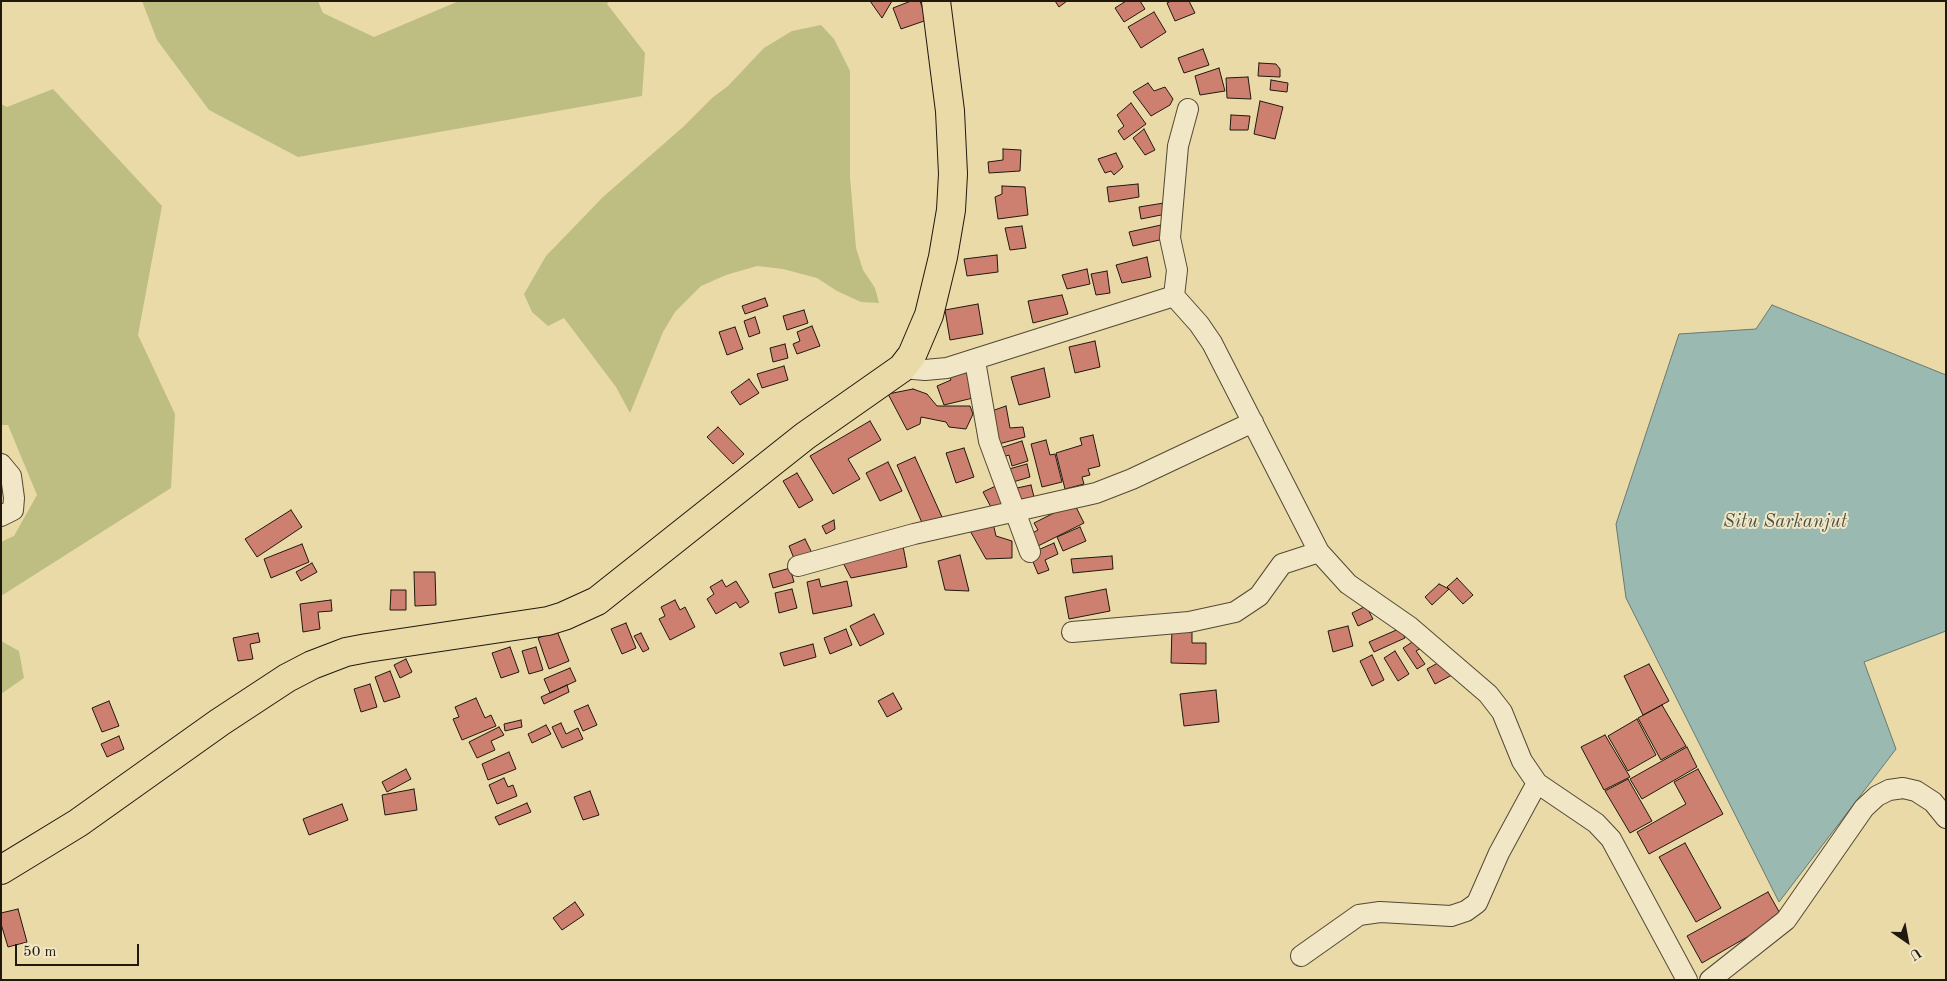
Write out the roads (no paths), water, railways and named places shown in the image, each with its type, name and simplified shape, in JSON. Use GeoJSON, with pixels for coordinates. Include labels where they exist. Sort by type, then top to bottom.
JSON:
{"type":"FeatureCollection","features":[{"type":"Feature","properties":{"kind":"main road"},"geometry":{"type":"LineString","coordinates":[[1,870],[78,824],[220,722],[287,678],[312,665],[346,652],[548,620],[564,616],[596,601],[791,447],[902,368],[912,356],[929,316],[943,256],[951,210],[953,174],[950,111],[936,1]]}},
{"type":"Feature","properties":{"kind":"street"},"geometry":{"type":"LineString","coordinates":[[1188,109],[1178,146],[1170,238],[1177,270],[1174,296],[1199,324],[1212,344],[1254,422],[1319,552],[1348,584],[1410,628],[1488,694],[1502,712],[1522,760],[1537,783],[1596,823],[1610,839],[1687,980]]}},
{"type":"Feature","properties":{"kind":"street"},"geometry":{"type":"LineString","coordinates":[[902,368],[925,370],[947,368],[975,361],[1174,296]]}},
{"type":"Feature","properties":{"kind":"street"},"geometry":{"type":"LineString","coordinates":[[975,361],[989,440],[1030,552]]}},
{"type":"Feature","properties":{"kind":"street"},"geometry":{"type":"LineString","coordinates":[[798,566],[914,534],[1114,487],[1254,422]]}},
{"type":"Feature","properties":{"kind":"street"},"geometry":{"type":"LineString","coordinates":[[1,464],[11,476],[14,498],[13,510],[1,516]]}},
{"type":"Feature","properties":{"kind":"street"},"geometry":{"type":"LineString","coordinates":[[1072,632],[1188,622],[1235,612],[1259,596],[1282,564],[1319,552]]}},
{"type":"Feature","properties":{"kind":"street"},"geometry":{"type":"LineString","coordinates":[[1301,956],[1359,915],[1380,912],[1451,916],[1466,911],[1477,903],[1499,853],[1537,783]]}},
{"type":"Feature","properties":{"kind":"street"},"geometry":{"type":"LineString","coordinates":[[1710,980],[1786,920],[1864,808],[1877,796],[1889,790],[1903,788],[1916,791],[1933,802],[1946,818]]}},
{"type":"Feature","properties":{"kind":"water","name":"Situ Sarkanjut"},"geometry":{"type":"Polygon","coordinates":[[[1772,305],[1946,375],[1946,631],[1864,662],[1896,749],[1779,902],[1626,598],[1616,524],[1679,334],[1756,329],[1772,305]]]}}]}
